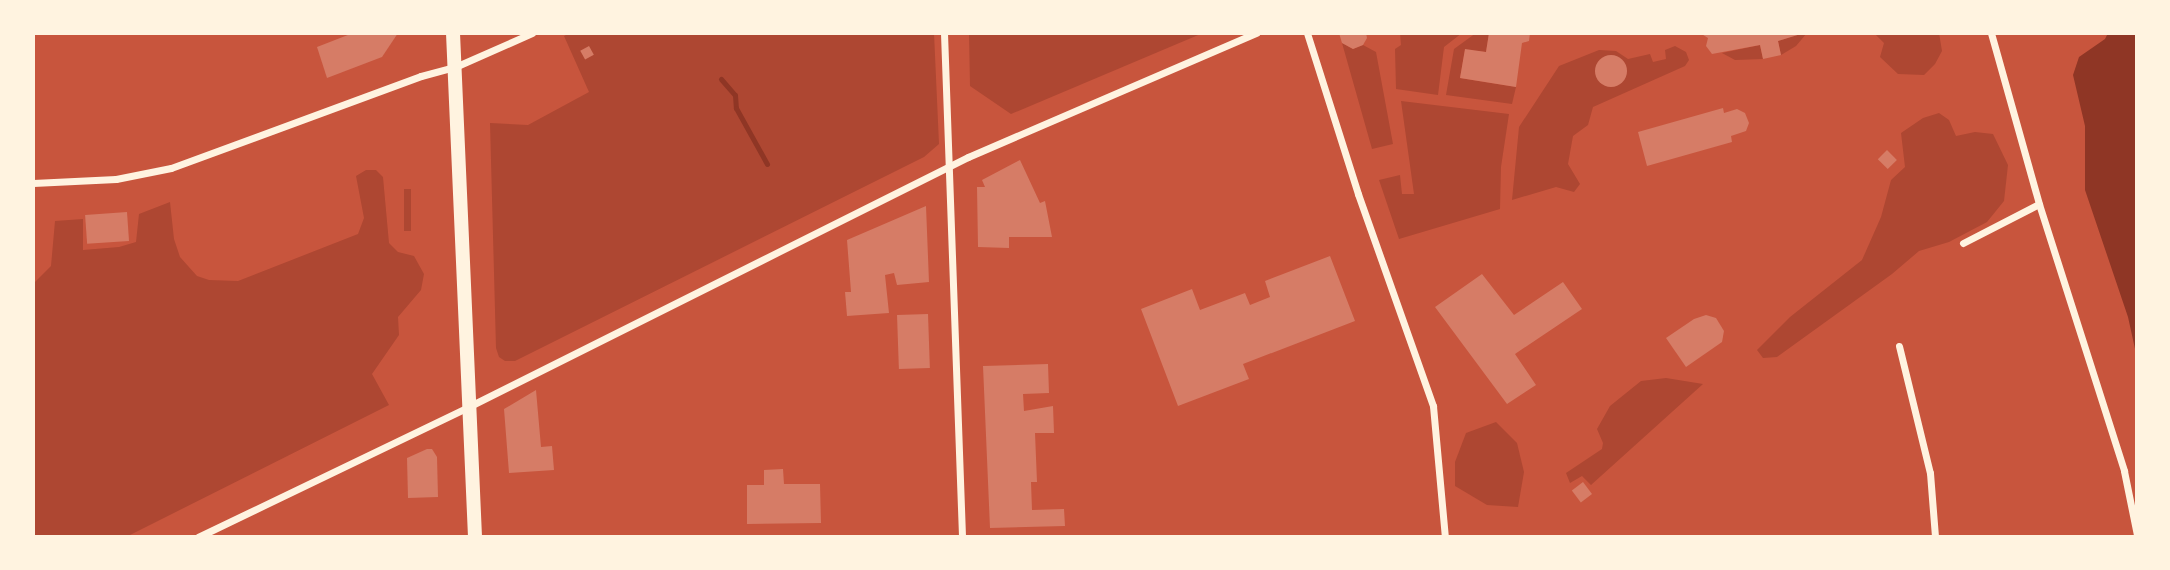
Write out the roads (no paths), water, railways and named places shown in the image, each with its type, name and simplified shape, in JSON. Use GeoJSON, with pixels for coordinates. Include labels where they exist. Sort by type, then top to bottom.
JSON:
{"type":"FeatureCollection","features":[{"type":"Feature","properties":{"kind":"main road"},"geometry":{"type":"LineString","coordinates":[[453,33],[475,537]]}},
{"type":"Feature","properties":{"kind":"street"},"geometry":{"type":"LineString","coordinates":[[33,183],[116,179],[171,167],[421,76],[454,67],[532,33]]}},
{"type":"Feature","properties":{"kind":"street"},"geometry":{"type":"LineString","coordinates":[[944,33],[951,165],[962,537]]}},
{"type":"Feature","properties":{"kind":"street"},"geometry":{"type":"LineString","coordinates":[[198,537],[470,406],[951,165],[1256,33]]}},
{"type":"Feature","properties":{"kind":"street"},"geometry":{"type":"LineString","coordinates":[[1307,33],[1358,194],[1433,406],[1445,537]]}},
{"type":"Feature","properties":{"kind":"street"},"geometry":{"type":"LineString","coordinates":[[1991,33],[2039,204],[2124,471],[2137,536]]}},
{"type":"Feature","properties":{"kind":"street"},"geometry":{"type":"LineString","coordinates":[[1963,243],[2039,204]]}},
{"type":"Feature","properties":{"kind":"street"},"geometry":{"type":"LineString","coordinates":[[1899,346],[1930,473],[1935,537]]}},
{"type":"Feature","properties":{"kind":"waterway"},"geometry":{"type":"LineString","coordinates":[[721,79],[735,95],[736,108],[767,164]]}}]}
